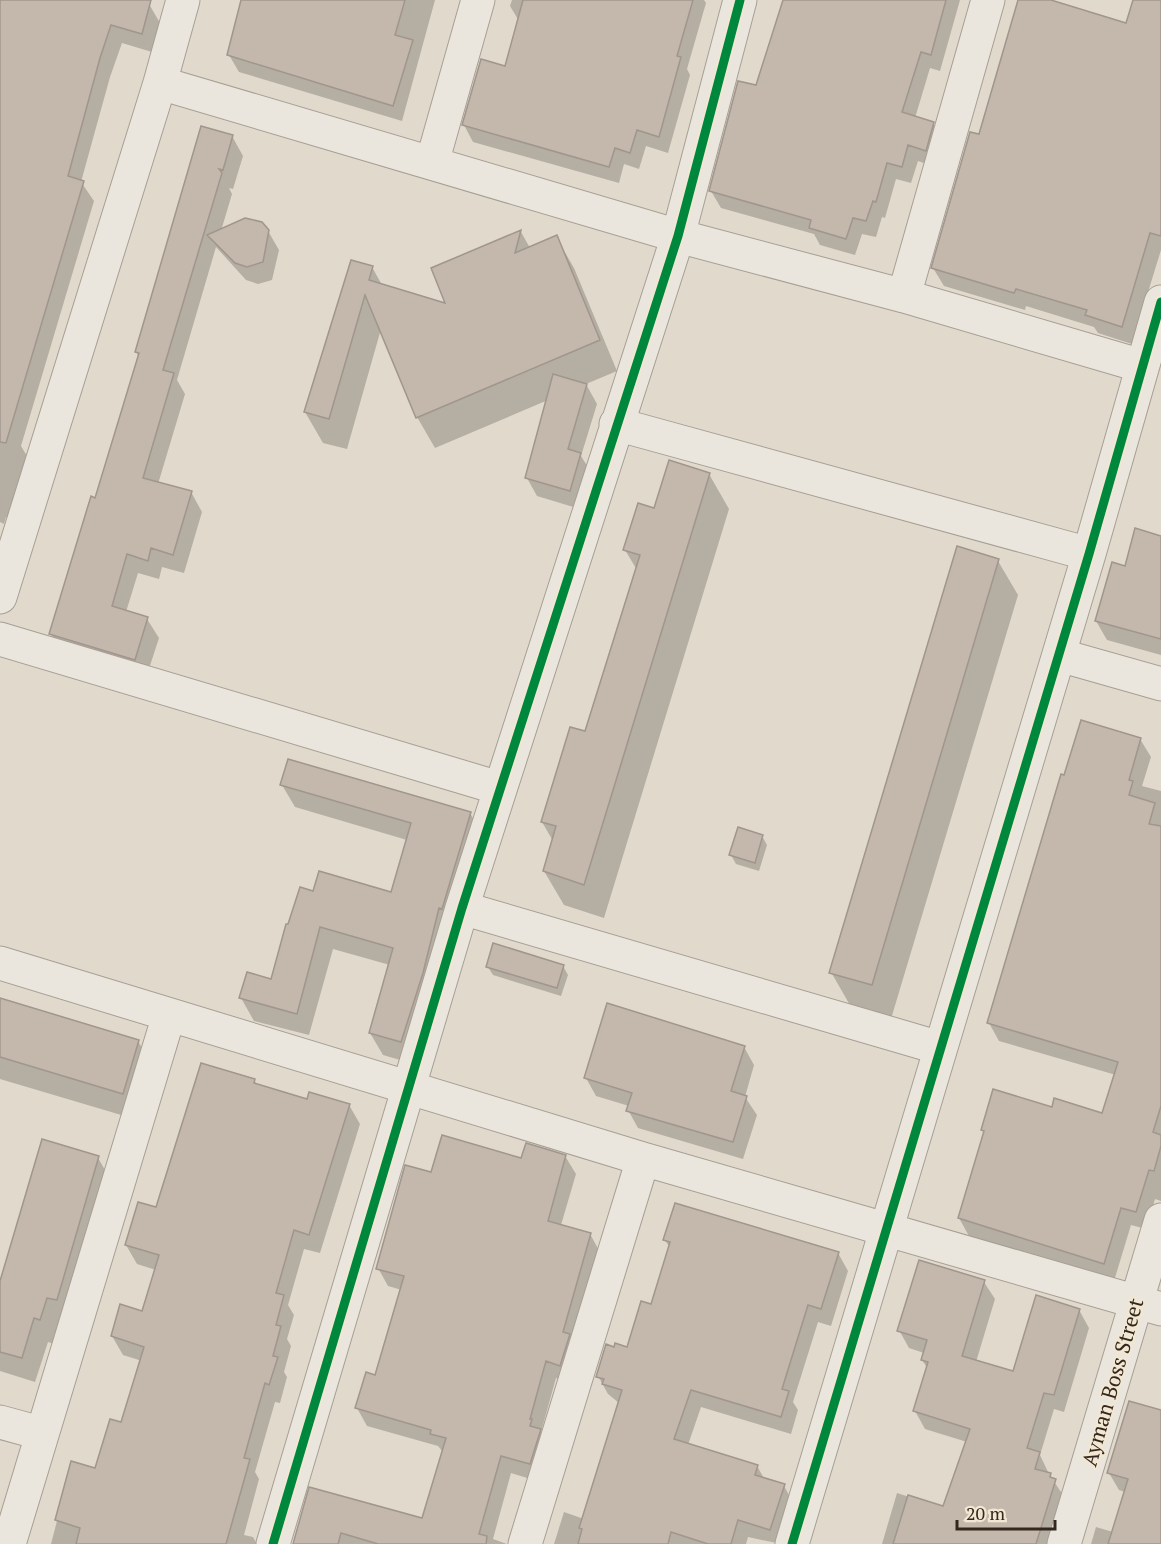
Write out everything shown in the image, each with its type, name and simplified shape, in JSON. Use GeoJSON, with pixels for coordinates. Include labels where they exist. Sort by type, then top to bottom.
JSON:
{"type":"FeatureCollection","features":[{"type":"Feature","properties":{"kind":"street"},"geometry":{"type":"LineString","coordinates":[[1,592],[160,84],[183,0]]}},
{"type":"Feature","properties":{"kind":"street"},"geometry":{"type":"LineString","coordinates":[[432,163],[478,0]]}},
{"type":"Feature","properties":{"kind":"street"},"geometry":{"type":"LineString","coordinates":[[273,1544],[462,908],[678,236],[740,0]]}},
{"type":"Feature","properties":{"kind":"street"},"geometry":{"type":"LineString","coordinates":[[904,296],[988,0]]}},
{"type":"Feature","properties":{"kind":"street"},"geometry":{"type":"LineString","coordinates":[[160,84],[678,236],[904,296],[1142,366]]}},
{"type":"Feature","properties":{"kind":"street"},"geometry":{"type":"LineString","coordinates":[[792,1544],[1059,655],[1161,302]]}},
{"type":"Feature","properties":{"kind":"street"},"geometry":{"type":"LineString","coordinates":[[616,424],[1089,554]]}},
{"type":"Feature","properties":{"kind":"street"},"geometry":{"type":"LineString","coordinates":[[0,639],[500,788]]}},
{"type":"Feature","properties":{"kind":"street"},"geometry":{"type":"LineString","coordinates":[[1059,655],[1161,684]]}},
{"type":"Feature","properties":{"kind":"street"},"geometry":{"type":"LineString","coordinates":[[462,908],[940,1048]]}},
{"type":"Feature","properties":{"kind":"street"},"geometry":{"type":"LineString","coordinates":[[0,963],[644,1159],[886,1231],[1148,1305]]}},
{"type":"Feature","properties":{"kind":"street"},"geometry":{"type":"LineString","coordinates":[[9,1544],[40,1432],[169,1015]]}},
{"type":"Feature","properties":{"kind":"street"},"geometry":{"type":"LineString","coordinates":[[525,1544],[644,1159]]}},
{"type":"Feature","properties":{"kind":"street","name":"Ayman Boss Street"},"geometry":{"type":"LineString","coordinates":[[1064,1544],[1148,1305],[1161,1220]]}},
{"type":"Feature","properties":{"kind":"street"},"geometry":{"type":"LineString","coordinates":[[0,1422],[40,1432]]}},
{"type":"Feature","properties":{"kind":"building"},"geometry":{"type":"Polygon","coordinates":[[[0,0],[151,0],[142,34],[111,25],[100,58],[68,176],[84,181],[6,443],[0,442],[0,0]]]}},
{"type":"Feature","properties":{"kind":"building"},"geometry":{"type":"Polygon","coordinates":[[[241,0],[405,0],[395,35],[413,40],[393,106],[227,55],[241,0]]]}},
{"type":"Feature","properties":{"kind":"building"},"geometry":{"type":"Polygon","coordinates":[[[523,0],[693,0],[677,56],[681,57],[659,137],[637,130],[630,153],[615,148],[609,167],[462,125],[481,59],[505,66],[523,0]]]}},
{"type":"Feature","properties":{"kind":"building"},"geometry":{"type":"Polygon","coordinates":[[[783,0],[946,0],[931,55],[921,52],[902,112],[934,122],[926,151],[908,145],[902,167],[887,163],[876,202],[873,201],[866,221],[853,218],[846,239],[809,228],[811,220],[709,191],[738,81],[756,85],[783,0]]]}},
{"type":"Feature","properties":{"kind":"building"},"geometry":{"type":"Polygon","coordinates":[[[1018,0],[1051,0],[1126,23],[1133,0],[1161,0],[1161,236],[1150,233],[1122,327],[1085,315],[1087,310],[1016,289],[1014,293],[931,268],[970,132],[979,134],[1018,0]]]}},
{"type":"Feature","properties":{"kind":"building"},"geometry":{"type":"Polygon","coordinates":[[[201,126],[233,135],[223,170],[219,169],[222,173],[163,370],[174,373],[143,478],[192,491],[173,555],[151,548],[148,561],[127,554],[112,606],[148,617],[135,660],[49,634],[91,496],[95,498],[139,353],[135,352],[201,126]]]}},
{"type":"Feature","properties":{"kind":"building"},"geometry":{"type":"Polygon","coordinates":[[[245,218],[262,222],[269,230],[263,262],[247,267],[235,263],[207,235],[245,218]]]}},
{"type":"Feature","properties":{"kind":"building"},"geometry":{"type":"Polygon","coordinates":[[[521,230],[515,253],[557,235],[600,340],[416,418],[365,295],[329,419],[304,412],[351,260],[373,266],[369,280],[445,303],[431,268],[521,230]]]}},
{"type":"Feature","properties":{"kind":"building"},"geometry":{"type":"Polygon","coordinates":[[[553,374],[587,384],[568,449],[581,453],[570,491],[525,478],[553,374]]]}},
{"type":"Feature","properties":{"kind":"building"},"geometry":{"type":"Polygon","coordinates":[[[669,460],[710,473],[584,885],[543,871],[556,826],[541,822],[570,727],[585,731],[640,555],[623,550],[638,503],[654,508],[669,460]]]}},
{"type":"Feature","properties":{"kind":"building"},"geometry":{"type":"Polygon","coordinates":[[[1135,528],[1161,536],[1161,639],[1095,621],[1112,562],[1125,566],[1135,528]]]}},
{"type":"Feature","properties":{"kind":"building"},"geometry":{"type":"Polygon","coordinates":[[[957,546],[999,559],[872,985],[829,973],[957,546]]]}},
{"type":"Feature","properties":{"kind":"building"},"geometry":{"type":"Polygon","coordinates":[[[1081,720],[1141,738],[1129,780],[1133,781],[1129,795],[1155,803],[1149,824],[1161,826],[1161,1106],[1153,1132],[1161,1135],[1161,1146],[1154,1171],[1149,1170],[1136,1212],[1121,1208],[1104,1264],[958,1218],[984,1131],[981,1130],[993,1089],[1052,1107],[1054,1098],[1102,1113],[1118,1062],[987,1023],[1061,774],[1064,775],[1081,720]]]}},
{"type":"Feature","properties":{"kind":"building"},"geometry":{"type":"Polygon","coordinates":[[[288,759],[471,812],[442,909],[439,908],[423,973],[401,1042],[369,1033],[393,948],[320,927],[297,1014],[239,998],[247,972],[271,979],[286,924],[288,924],[300,887],[313,891],[319,871],[391,892],[411,823],[280,785],[288,759]]]}},
{"type":"Feature","properties":{"kind":"building"},"geometry":{"type":"Polygon","coordinates":[[[738,827],[763,835],[755,863],[729,855],[738,827]]]}},
{"type":"Feature","properties":{"kind":"building"},"geometry":{"type":"Polygon","coordinates":[[[493,943],[564,965],[557,988],[486,967],[493,943]]]}},
{"type":"Feature","properties":{"kind":"building"},"geometry":{"type":"Polygon","coordinates":[[[0,998],[139,1040],[123,1094],[0,1057],[0,998]]]}},
{"type":"Feature","properties":{"kind":"building"},"geometry":{"type":"Polygon","coordinates":[[[607,1003],[745,1046],[731,1091],[747,1096],[733,1142],[626,1111],[632,1093],[584,1078],[607,1003]]]}},
{"type":"Feature","properties":{"kind":"building"},"geometry":{"type":"Polygon","coordinates":[[[201,1063],[255,1079],[254,1083],[307,1099],[309,1092],[350,1104],[309,1235],[294,1230],[276,1293],[284,1295],[276,1325],[281,1326],[273,1356],[278,1357],[269,1385],[265,1383],[244,1458],[250,1459],[226,1544],[76,1544],[80,1528],[55,1520],[71,1461],[95,1468],[110,1419],[121,1422],[144,1347],[111,1336],[120,1304],[142,1311],[159,1255],[125,1245],[138,1202],[156,1207],[201,1063]]]}},
{"type":"Feature","properties":{"kind":"building"},"geometry":{"type":"Polygon","coordinates":[[[442,1135],[521,1158],[526,1143],[566,1155],[548,1221],[591,1233],[563,1332],[570,1334],[560,1366],[546,1361],[530,1419],[532,1419],[530,1426],[541,1429],[530,1464],[501,1456],[479,1534],[487,1536],[486,1544],[378,1544],[341,1533],[338,1544],[293,1544],[309,1487],[422,1518],[446,1438],[430,1434],[431,1430],[355,1408],[366,1372],[375,1375],[404,1276],[376,1269],[405,1165],[431,1172],[442,1135]]]}},
{"type":"Feature","properties":{"kind":"building"},"geometry":{"type":"Polygon","coordinates":[[[42,1139],[99,1156],[57,1300],[47,1298],[40,1320],[34,1318],[22,1358],[0,1352],[0,1281],[42,1139]]]}},
{"type":"Feature","properties":{"kind":"building"},"geometry":{"type":"Polygon","coordinates":[[[675,1203],[839,1252],[821,1309],[808,1305],[782,1389],[789,1391],[781,1417],[691,1390],[674,1439],[758,1465],[755,1475],[785,1484],[770,1530],[738,1520],[731,1544],[708,1544],[671,1532],[668,1544],[578,1544],[582,1529],[579,1528],[622,1390],[602,1384],[604,1379],[596,1377],[606,1344],[614,1347],[615,1343],[627,1347],[641,1301],[651,1304],[670,1242],[663,1240],[675,1203]]]}},
{"type":"Feature","properties":{"kind":"building"},"geometry":{"type":"Polygon","coordinates":[[[919,1260],[985,1280],[962,1356],[1013,1371],[1036,1295],[1080,1309],[1054,1395],[1044,1393],[1027,1448],[1040,1452],[1035,1469],[1051,1473],[1050,1477],[1056,1479],[1036,1544],[893,1544],[908,1495],[943,1506],[970,1429],[913,1411],[928,1362],[921,1360],[927,1340],[897,1331],[919,1260]]]}},
{"type":"Feature","properties":{"kind":"building"},"geometry":{"type":"Polygon","coordinates":[[[1129,1401],[1161,1410],[1161,1544],[1108,1544],[1128,1479],[1107,1473],[1129,1401]]]}},
{"type":"Feature","properties":{"kind":"cycle path"},"geometry":{"type":"LineString","coordinates":[[273,1544],[462,908],[678,236],[740,0]]}},
{"type":"Feature","properties":{"kind":"cycle path"},"geometry":{"type":"LineString","coordinates":[[792,1544],[1089,554],[1161,302]]}}]}
